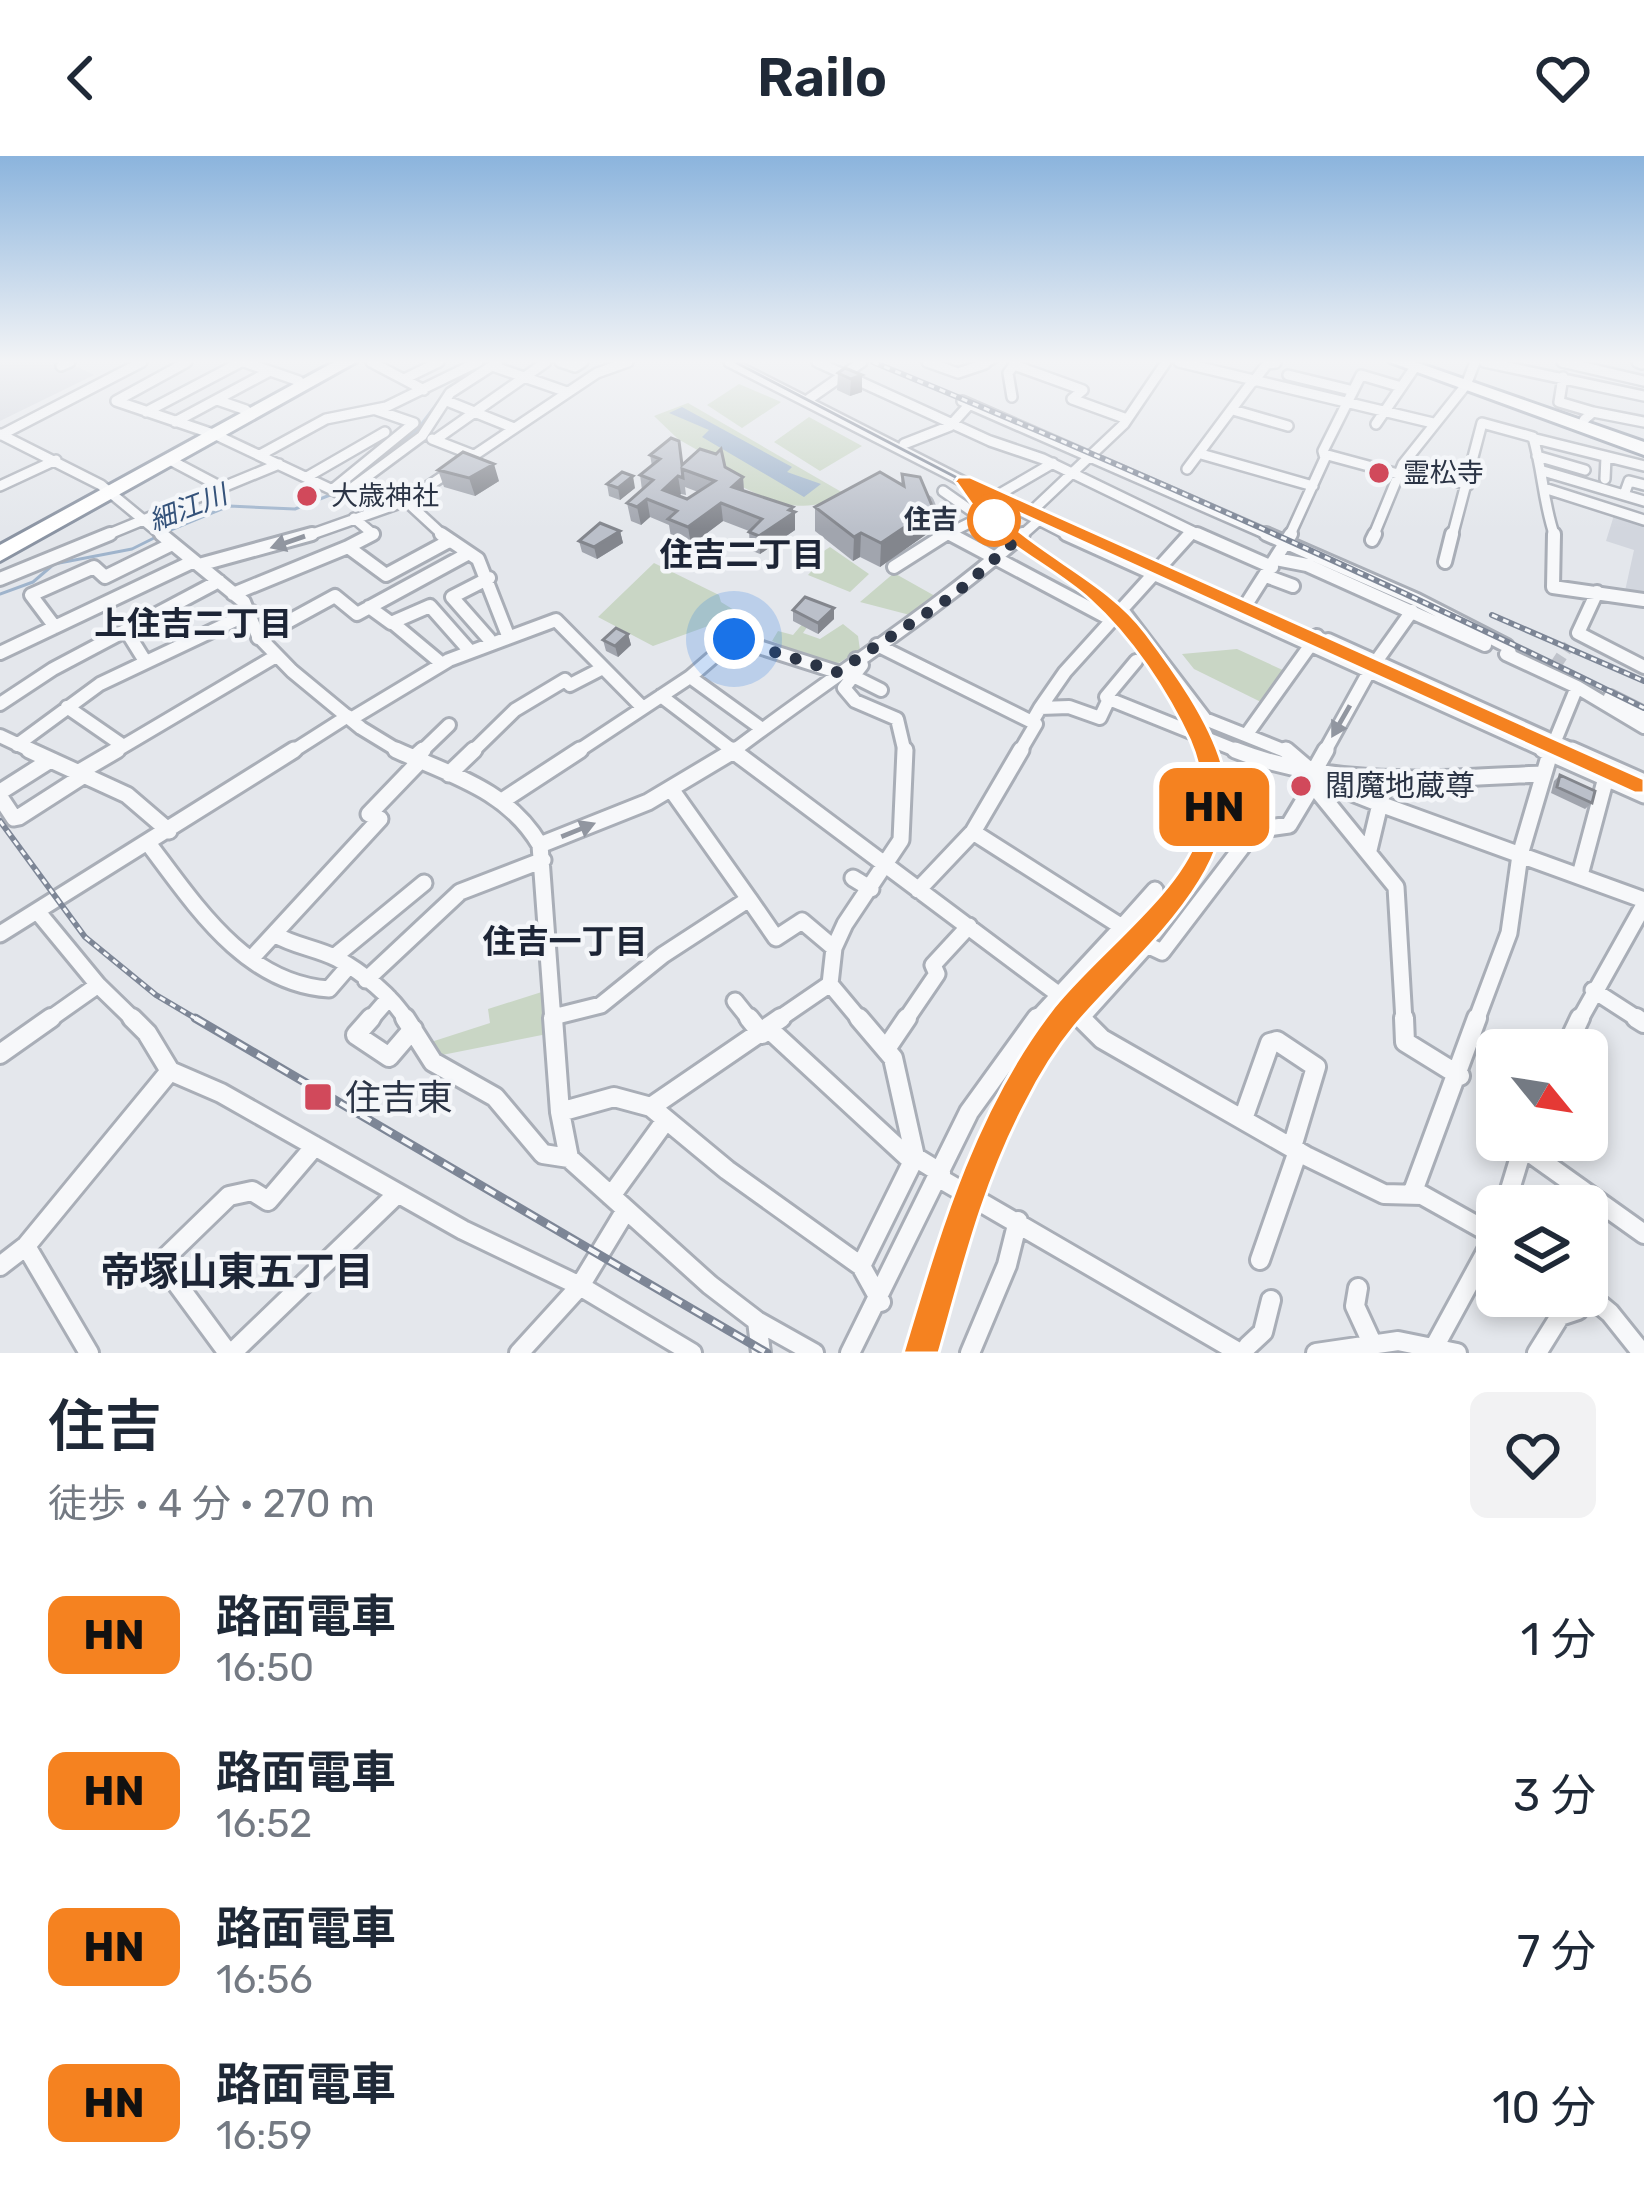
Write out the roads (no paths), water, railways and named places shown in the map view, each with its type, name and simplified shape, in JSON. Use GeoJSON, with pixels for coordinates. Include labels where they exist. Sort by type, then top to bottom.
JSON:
{"type":"FeatureCollection","features":[{"type":"Feature","properties":{"kind":"highway"},"geometry":{"type":"LineString","coordinates":[[107,491],[170,460],[234,418]]}},
{"type":"Feature","properties":{"kind":"highway"},"geometry":{"type":"LineString","coordinates":[[5,545],[241,418]]}},
{"type":"Feature","properties":{"kind":"highway"},"geometry":{"type":"LineString","coordinates":[[1575,418],[1644,446]]}},
{"type":"Feature","properties":{"kind":"highway"},"geometry":{"type":"LineString","coordinates":[[1592,418],[1644,446]]}},
{"type":"Feature","properties":{"kind":"street"},"geometry":{"type":"LineString","coordinates":[[0,435],[33,418]]}},
{"type":"Feature","properties":{"kind":"street"},"geometry":{"type":"LineString","coordinates":[[163,418],[260,455],[373,509]]}},
{"type":"Feature","properties":{"kind":"street"},"geometry":{"type":"LineString","coordinates":[[175,422],[183,418]]}},
{"type":"Feature","properties":{"kind":"street"},"geometry":{"type":"LineString","coordinates":[[260,455],[331,418]]}},
{"type":"Feature","properties":{"kind":"street"},"geometry":{"type":"LineString","coordinates":[[337,490],[414,423],[399,418]]}},
{"type":"Feature","properties":{"kind":"street"},"geometry":{"type":"LineString","coordinates":[[337,490],[422,436],[434,418]]}},
{"type":"Feature","properties":{"kind":"street"},"geometry":{"type":"LineString","coordinates":[[435,440],[465,418]]}},
{"type":"Feature","properties":{"kind":"street"},"geometry":{"type":"LineString","coordinates":[[490,418],[514,428]]}},
{"type":"Feature","properties":{"kind":"street"},"geometry":{"type":"LineString","coordinates":[[0,652],[196,563],[266,550],[406,501],[529,418]]}},
{"type":"Feature","properties":{"kind":"street"},"geometry":{"type":"LineString","coordinates":[[852,418],[1001,501],[1552,746],[1644,795]]}},
{"type":"Feature","properties":{"kind":"street"},"geometry":{"type":"LineString","coordinates":[[854,418],[1001,501]]}},
{"type":"Feature","properties":{"kind":"street"},"geometry":{"type":"LineString","coordinates":[[940,418],[1074,473],[1271,568],[1293,586]]}},
{"type":"Feature","properties":{"kind":"street"},"geometry":{"type":"LineString","coordinates":[[904,444],[952,424],[956,418]]}},
{"type":"Feature","properties":{"kind":"street"},"geometry":{"type":"LineString","coordinates":[[1001,418],[1461,622],[1507,646],[1510,656]]}},
{"type":"Feature","properties":{"kind":"street"},"geometry":{"type":"LineString","coordinates":[[366,980],[460,892],[671,789],[733,752],[878,644],[954,595],[997,558],[1124,418]]}},
{"type":"Feature","properties":{"kind":"street"},"geometry":{"type":"LineString","coordinates":[[1187,469],[1226,418]]}},
{"type":"Feature","properties":{"kind":"street"},"geometry":{"type":"LineString","coordinates":[[1260,418],[1288,426]]}},
{"type":"Feature","properties":{"kind":"street"},"geometry":{"type":"LineString","coordinates":[[1245,608],[1301,518],[1339,418]]}},
{"type":"Feature","properties":{"kind":"street"},"geometry":{"type":"LineString","coordinates":[[1376,424],[1380,418]]}},
{"type":"Feature","properties":{"kind":"street"},"geometry":{"type":"LineString","coordinates":[[1415,418],[1433,423]]}},
{"type":"Feature","properties":{"kind":"street"},"geometry":{"type":"LineString","coordinates":[[1372,540],[1400,469],[1437,418]]}},
{"type":"Feature","properties":{"kind":"street"},"geometry":{"type":"LineString","coordinates":[[1532,437],[1549,418]]}},
{"type":"Feature","properties":{"kind":"street"},"geometry":{"type":"LineString","coordinates":[[1606,418],[1644,422]]}},
{"type":"Feature","properties":{"kind":"street"},"geometry":{"type":"LineString","coordinates":[[1445,562],[1482,423],[1644,466]]}},
{"type":"Feature","properties":{"kind":"street"},"geometry":{"type":"LineString","coordinates":[[309,429],[330,437]]}},
{"type":"Feature","properties":{"kind":"street"},"geometry":{"type":"LineString","coordinates":[[307,477],[385,433]]}},
{"type":"Feature","properties":{"kind":"street"},"geometry":{"type":"LineString","coordinates":[[0,435],[56,460],[107,491],[219,580],[252,612],[258,638],[372,736],[505,799],[534,830],[541,852],[560,1112],[569,1158]]}},
{"type":"Feature","properties":{"kind":"street"},"geometry":{"type":"LineString","coordinates":[[422,436],[473,455]]}},
{"type":"Feature","properties":{"kind":"street"},"geometry":{"type":"LineString","coordinates":[[1532,437],[1543,471],[1543,501],[1557,541],[1553,587],[1644,600]]}},
{"type":"Feature","properties":{"kind":"street"},"geometry":{"type":"LineString","coordinates":[[1201,454],[1313,486]]}},
{"type":"Feature","properties":{"kind":"street"},"geometry":{"type":"LineString","coordinates":[[1324,454],[1468,485]]}},
{"type":"Feature","properties":{"kind":"street"},"geometry":{"type":"LineString","coordinates":[[1537,457],[1585,470]]}},
{"type":"Feature","properties":{"kind":"street"},"geometry":{"type":"LineString","coordinates":[[1605,479],[1606,457]]}},
{"type":"Feature","properties":{"kind":"street"},"geometry":{"type":"LineString","coordinates":[[4,481],[56,460]]}},
{"type":"Feature","properties":{"kind":"street"},"geometry":{"type":"LineString","coordinates":[[170,460],[223,488]]}},
{"type":"Feature","properties":{"kind":"street"},"geometry":{"type":"LineString","coordinates":[[894,567],[980,517],[1024,476],[1053,463]]}},
{"type":"Feature","properties":{"kind":"street"},"geometry":{"type":"LineString","coordinates":[[0,578],[279,464]]}},
{"type":"Feature","properties":{"kind":"street"},"geometry":{"type":"LineString","coordinates":[[1543,471],[1644,501]]}},
{"type":"Feature","properties":{"kind":"street"},"geometry":{"type":"LineString","coordinates":[[1624,495],[1629,481],[1644,485]]}},
{"type":"Feature","properties":{"kind":"street"},"geometry":{"type":"LineString","coordinates":[[1544,488],[1644,520]]}},
{"type":"Feature","properties":{"kind":"street"},"geometry":{"type":"LineString","coordinates":[[924,491],[936,524],[948,533],[1117,615],[1205,719],[1287,750],[1396,886],[1405,1042],[1460,1076]]}},
{"type":"Feature","properties":{"kind":"street"},"geometry":{"type":"LineString","coordinates":[[943,491],[980,517]]}},
{"type":"Feature","properties":{"kind":"street"},"geometry":{"type":"LineString","coordinates":[[406,501],[449,541],[470,553],[489,578],[506,633]]}},
{"type":"Feature","properties":{"kind":"street"},"geometry":{"type":"LineString","coordinates":[[233,594],[373,534],[354,518]]}},
{"type":"Feature","properties":{"kind":"street"},"geometry":{"type":"LineString","coordinates":[[918,890],[973,832],[1036,724],[1036,715],[1065,672],[1192,532]]}},
{"type":"Feature","properties":{"kind":"street"},"geometry":{"type":"LineString","coordinates":[[55,627],[31,595],[94,567],[105,577],[162,538]]}},
{"type":"Feature","properties":{"kind":"street"},"geometry":{"type":"LineString","coordinates":[[348,548],[386,575],[449,541]]}},
{"type":"Feature","properties":{"kind":"street"},"geometry":{"type":"LineString","coordinates":[[258,638],[335,596],[357,614],[470,553]]}},
{"type":"Feature","properties":{"kind":"street"},"geometry":{"type":"LineString","coordinates":[[1271,568],[1307,565],[1510,656],[1553,670],[1644,727]]}},
{"type":"Feature","properties":{"kind":"street"},"geometry":{"type":"LineString","coordinates":[[489,578],[452,597],[489,639]]}},
{"type":"Feature","properties":{"kind":"street"},"geometry":{"type":"LineString","coordinates":[[0,704],[51,667],[127,632],[219,580]]}},
{"type":"Feature","properties":{"kind":"street"},"geometry":{"type":"LineString","coordinates":[[1356,604],[1366,591]]}},
{"type":"Feature","properties":{"kind":"street"},"geometry":{"type":"LineString","coordinates":[[1597,592],[1578,633],[1644,667]]}},
{"type":"Feature","properties":{"kind":"street"},"geometry":{"type":"LineString","coordinates":[[393,623],[425,605],[468,650]]}},
{"type":"Feature","properties":{"kind":"street"},"geometry":{"type":"LineString","coordinates":[[369,607],[442,663]]}},
{"type":"Feature","properties":{"kind":"street"},"geometry":{"type":"LineString","coordinates":[[1083,1016],[1147,945],[1162,952],[1255,830],[1289,825],[1373,666],[1412,611]]}},
{"type":"Feature","properties":{"kind":"street"},"geometry":{"type":"LineString","coordinates":[[16,745],[67,707],[145,662],[252,612]]}},
{"type":"Feature","properties":{"kind":"street"},"geometry":{"type":"LineString","coordinates":[[0,934],[350,717],[442,663],[506,633],[556,620],[644,708]]}},
{"type":"Feature","properties":{"kind":"street"},"geometry":{"type":"LineString","coordinates":[[127,632],[145,662]]}},
{"type":"Feature","properties":{"kind":"street"},"geometry":{"type":"LineString","coordinates":[[505,799],[662,696],[734,639],[849,669],[881,690]]}},
{"type":"Feature","properties":{"kind":"street"},"geometry":{"type":"LineString","coordinates":[[1247,734],[1315,639]]}},
{"type":"Feature","properties":{"kind":"street"},"geometry":{"type":"LineString","coordinates":[[878,644],[1036,715],[1069,707],[1100,718],[1109,699],[1189,739],[1313,779],[1462,838],[1580,875],[1644,903],[1575,1029]]}},
{"type":"Feature","properties":{"kind":"street"},"geometry":{"type":"LineString","coordinates":[[49,761],[0,794],[14,818],[122,745],[276,656]]}},
{"type":"Feature","properties":{"kind":"street"},"geometry":{"type":"LineString","coordinates":[[1106,698],[1136,661]]}},
{"type":"Feature","properties":{"kind":"street"},"geometry":{"type":"LineString","coordinates":[[449,774],[517,709],[565,680],[570,685],[601,669]]}},
{"type":"Feature","properties":{"kind":"street"},"geometry":{"type":"LineString","coordinates":[[519,1353],[580,1286],[659,1113],[731,1049],[765,1032],[830,984],[834,948],[901,840],[905,742],[897,719],[855,701],[844,688],[849,669]]}},
{"type":"Feature","properties":{"kind":"street"},"geometry":{"type":"LineString","coordinates":[[690,676],[762,729]]}},
{"type":"Feature","properties":{"kind":"street"},"geometry":{"type":"LineString","coordinates":[[1412,1194],[1460,1076],[1509,934],[1520,855],[1541,774],[1580,689]]}},
{"type":"Feature","properties":{"kind":"street"},"geometry":{"type":"LineString","coordinates":[[1580,689],[1593,689],[1644,714]]}},
{"type":"Feature","properties":{"kind":"street"},"geometry":{"type":"LineString","coordinates":[[662,696],[1058,994],[1102,1040],[1384,1195],[1412,1194],[1476,1225]]}},
{"type":"Feature","properties":{"kind":"street"},"geometry":{"type":"LineString","coordinates":[[67,707],[122,745]]}},
{"type":"Feature","properties":{"kind":"street"},"geometry":{"type":"LineString","coordinates":[[251,959],[380,819],[369,814],[449,725]]}},
{"type":"Feature","properties":{"kind":"street"},"geometry":{"type":"LineString","coordinates":[[0,736],[128,795],[169,830]]}},
{"type":"Feature","properties":{"kind":"street"},"geometry":{"type":"LineString","coordinates":[[1608,772],[1644,782]]}},
{"type":"Feature","properties":{"kind":"street"},"geometry":{"type":"LineString","coordinates":[[1580,875],[1608,772]]}},
{"type":"Feature","properties":{"kind":"street"},"geometry":{"type":"LineString","coordinates":[[1313,779],[1385,782],[1541,774]]}},
{"type":"Feature","properties":{"kind":"street"},"geometry":{"type":"LineString","coordinates":[[1369,850],[1385,782]]}},
{"type":"Feature","properties":{"kind":"street"},"geometry":{"type":"LineString","coordinates":[[671,789],[776,938],[802,921],[834,948]]}},
{"type":"Feature","properties":{"kind":"street"},"geometry":{"type":"LineString","coordinates":[[973,832],[1122,927]]}},
{"type":"Feature","properties":{"kind":"street"},"geometry":{"type":"LineString","coordinates":[[148,843],[211,926],[280,979],[312,991],[329,988],[341,962],[424,883]]}},
{"type":"Feature","properties":{"kind":"street"},"geometry":{"type":"LineString","coordinates":[[853,878],[871,889]]}},
{"type":"Feature","properties":{"kind":"street"},"geometry":{"type":"LineString","coordinates":[[850,1353],[881,1302],[968,1112],[1029,1024],[1155,890]]}},
{"type":"Feature","properties":{"kind":"street"},"geometry":{"type":"LineString","coordinates":[[554,1017],[601,1005],[663,955],[749,899]]}},
{"type":"Feature","properties":{"kind":"street"},"geometry":{"type":"LineString","coordinates":[[37,911],[98,985],[148,1034],[170,1071],[580,1286],[692,1353]]}},
{"type":"Feature","properties":{"kind":"street"},"geometry":{"type":"LineString","coordinates":[[886,1048],[937,974],[933,965],[969,926]]}},
{"type":"Feature","properties":{"kind":"street"},"geometry":{"type":"LineString","coordinates":[[274,934],[295,947],[341,962],[366,980],[389,998],[434,1062],[495,1097],[543,1154],[569,1158],[757,1321],[814,1353]]}},
{"type":"Feature","properties":{"kind":"street"},"geometry":{"type":"LineString","coordinates":[[830,984],[886,1048],[905,1103],[914,1160],[861,1266]]}},
{"type":"Feature","properties":{"kind":"street"},"geometry":{"type":"LineString","coordinates":[[0,1054],[98,985]]}},
{"type":"Feature","properties":{"kind":"street"},"geometry":{"type":"LineString","coordinates":[[1593,990],[1644,1023]]}},
{"type":"Feature","properties":{"kind":"street"},"geometry":{"type":"LineString","coordinates":[[389,998],[356,1035],[389,1057],[412,1030]]}},
{"type":"Feature","properties":{"kind":"street"},"geometry":{"type":"LineString","coordinates":[[735,1001],[914,1160],[1246,1349],[1263,1332],[1271,1300]]}},
{"type":"Feature","properties":{"kind":"street"},"geometry":{"type":"LineString","coordinates":[[1243,1119],[1270,1043],[1277,1041],[1316,1067],[1260,1260]]}},
{"type":"Feature","properties":{"kind":"street"},"geometry":{"type":"LineString","coordinates":[[0,1266],[26,1246],[170,1071]]}},
{"type":"Feature","properties":{"kind":"street"},"geometry":{"type":"LineString","coordinates":[[560,1112],[614,1097],[659,1113],[861,1266],[881,1302]]}},
{"type":"Feature","properties":{"kind":"street"},"geometry":{"type":"LineString","coordinates":[[315,1146],[268,1201],[252,1191],[230,1196],[161,1262],[230,1353],[398,1194]]}},
{"type":"Feature","properties":{"kind":"street"},"geometry":{"type":"LineString","coordinates":[[1547,1161],[1644,1234]]}},
{"type":"Feature","properties":{"kind":"street"},"geometry":{"type":"LineString","coordinates":[[970,1353],[1007,1265],[1018,1221]]}},
{"type":"Feature","properties":{"kind":"street"},"geometry":{"type":"LineString","coordinates":[[26,1246],[89,1353]]}},
{"type":"Feature","properties":{"kind":"street"},"geometry":{"type":"LineString","coordinates":[[1432,1351],[1476,1272]]}},
{"type":"Feature","properties":{"kind":"street"},"geometry":{"type":"LineString","coordinates":[[1358,1288],[1355,1306],[1372,1343]]}},
{"type":"Feature","properties":{"kind":"street"},"geometry":{"type":"LineString","coordinates":[[1608,1312],[1642,1353]]}},
{"type":"Feature","properties":{"kind":"street"},"geometry":{"type":"LineString","coordinates":[[1537,1353],[1559,1317]]}},
{"type":"Feature","properties":{"kind":"street"},"geometry":{"type":"LineString","coordinates":[[757,1321],[761,1353]]}},
{"type":"Feature","properties":{"kind":"street"},"geometry":{"type":"LineString","coordinates":[[1316,1353],[1398,1341],[1457,1353]]}},
{"type":"Feature","properties":{"kind":"water"},"geometry":{"type":"Polygon","coordinates":[[[680,418],[702,418],[792,467],[787,472],[821,484],[804,497],[702,437],[709,430],[680,418]]]}},
{"type":"Feature","properties":{"kind":"waterway","name":"細江川"},"geometry":{"type":"LineString","coordinates":[[339,490],[426,418]]}},
{"type":"Feature","properties":{"kind":"waterway","name":"細江川"},"geometry":{"type":"LineString","coordinates":[[168,531],[229,506],[295,509],[330,495]]}},
{"type":"Feature","properties":{"kind":"waterway","name":"細江川"},"geometry":{"type":"LineString","coordinates":[[0,594],[33,582],[54,564],[132,549],[160,535]]}},
{"type":"Feature","properties":{"kind":"tunnel"},"geometry":{"type":"LineString","coordinates":[[1555,666],[1569,645]]}},
{"type":"Feature","properties":{"kind":"tram line"},"geometry":{"type":"LineString","coordinates":[[842,418],[1011,506],[1644,790]]}},
{"type":"Feature","properties":{"kind":"tram line"},"geometry":{"type":"LineString","coordinates":[[955,480],[1003,532],[1088,592],[1124,626],[1169,688],[1200,759],[1205,795],[1202,831],[1189,865],[1052,1021]]}},
{"type":"Feature","properties":{"kind":"tram line","name":"HN"},"geometry":{"type":"LineString","coordinates":[[921,1353],[964,1203],[1015,1092],[1072,1006],[1190,877],[1208,839],[1215,800],[1211,768],[1200,738],[1137,636],[1096,595],[997,524],[964,481],[1644,786]]}},
{"type":"Feature","properties":{"kind":"tram line"},"geometry":{"type":"LineString","coordinates":[[910,1353],[966,1178],[1004,1096],[1054,1018]]}},
{"type":"Feature","properties":{"kind":"railway"},"geometry":{"type":"LineString","coordinates":[[1006,418],[1262,528],[1644,708]]}},
{"type":"Feature","properties":{"kind":"railway"},"geometry":{"type":"LineString","coordinates":[[1492,615],[1644,681]]}},
{"type":"Feature","properties":{"kind":"railway"},"geometry":{"type":"LineString","coordinates":[[0,821],[85,937],[156,995],[200,1021]]}},
{"type":"Feature","properties":{"kind":"railway"},"geometry":{"type":"LineString","coordinates":[[195,1018],[767,1353]]}},
{"type":"Feature","properties":{"kind":"place","name":"霊松寺"},"geometry":{"type":"Point","coordinates":[1379,473]}},
{"type":"Feature","properties":{"kind":"place","name":"大歳神社"},"geometry":{"type":"Point","coordinates":[307,496]}},
{"type":"Feature","properties":{"kind":"place","name":"住吉"},"geometry":{"type":"Point","coordinates":[994,520]}},
{"type":"Feature","properties":{"kind":"place","name":"閻魔地蔵尊"},"geometry":{"type":"Point","coordinates":[1301,786]}},
{"type":"Feature","properties":{"kind":"place","name":"住吉東"},"geometry":{"type":"Point","coordinates":[318,1097]}},
{"type":"Feature","properties":{"kind":"district","name":"住吉二丁目"},"geometry":{"type":"Point","coordinates":[742,554]}},
{"type":"Feature","properties":{"kind":"district","name":"上住吉二丁目"},"geometry":{"type":"Point","coordinates":[193,623]}},
{"type":"Feature","properties":{"kind":"district","name":"住吉一丁目"},"geometry":{"type":"Point","coordinates":[565,941]}},
{"type":"Feature","properties":{"kind":"district","name":"帝塚山東五丁目"},"geometry":{"type":"Point","coordinates":[237,1272]}}]}
